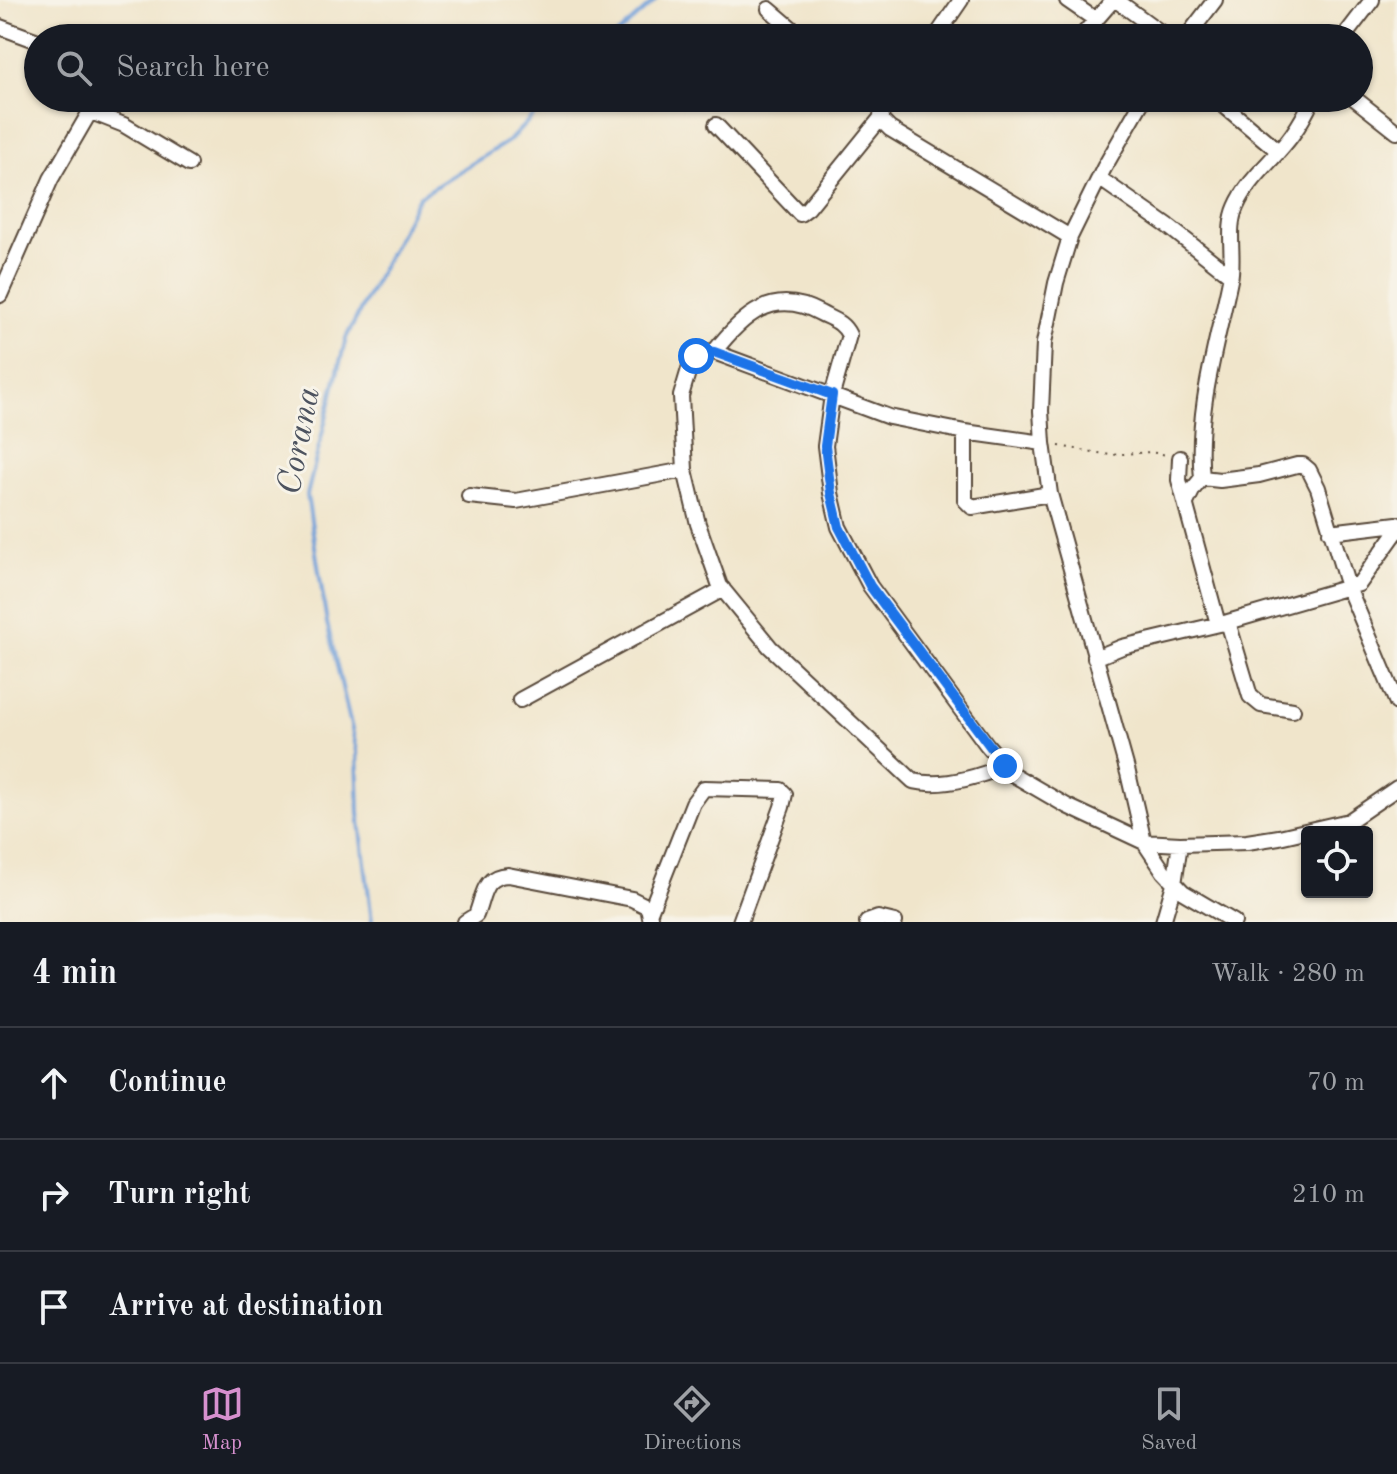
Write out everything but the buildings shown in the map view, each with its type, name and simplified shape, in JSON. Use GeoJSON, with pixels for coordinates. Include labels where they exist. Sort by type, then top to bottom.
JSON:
{"type":"FeatureCollection","features":[{"type":"Feature","properties":{"kind":"street"},"geometry":{"type":"LineString","coordinates":[[945,24],[961,0]]}},
{"type":"Feature","properties":{"kind":"street"},"geometry":{"type":"LineString","coordinates":[[1067,0],[1096,20]]}},
{"type":"Feature","properties":{"kind":"street"},"geometry":{"type":"LineString","coordinates":[[1092,24],[1114,0],[1148,24]]}},
{"type":"Feature","properties":{"kind":"street"},"geometry":{"type":"LineString","coordinates":[[1197,24],[1215,0]]}},
{"type":"Feature","properties":{"kind":"street"},"geometry":{"type":"LineString","coordinates":[[1354,24],[1372,0]]}},
{"type":"Feature","properties":{"kind":"street"},"geometry":{"type":"LineString","coordinates":[[769,9],[787,24]]}},
{"type":"Feature","properties":{"kind":"street"},"geometry":{"type":"LineString","coordinates":[[0,27],[24,36]]}},
{"type":"Feature","properties":{"kind":"street"},"geometry":{"type":"LineString","coordinates":[[0,295],[38,207],[91,112],[124,125],[189,164]]}},
{"type":"Feature","properties":{"kind":"street"},"geometry":{"type":"LineString","coordinates":[[716,125],[800,214],[808,208],[877,112]]}},
{"type":"Feature","properties":{"kind":"street"},"geometry":{"type":"LineString","coordinates":[[881,112],[890,129],[1070,237]]}},
{"type":"Feature","properties":{"kind":"street"},"geometry":{"type":"LineString","coordinates":[[1136,112],[1070,237],[1056,283],[1044,343],[1043,443],[1050,494],[1128,773],[1144,842],[1174,884],[1234,922]]}},
{"type":"Feature","properties":{"kind":"street"},"geometry":{"type":"LineString","coordinates":[[1232,112],[1277,150]]}},
{"type":"Feature","properties":{"kind":"street"},"geometry":{"type":"LineString","coordinates":[[1186,503],[1202,478],[1203,416],[1230,275],[1234,210],[1277,150],[1290,138],[1305,112]]}},
{"type":"Feature","properties":{"kind":"street"},"geometry":{"type":"LineString","coordinates":[[1372,112],[1397,132]]}},
{"type":"Feature","properties":{"kind":"street"},"geometry":{"type":"LineString","coordinates":[[1099,178],[1230,275]]}},
{"type":"Feature","properties":{"kind":"street"},"geometry":{"type":"LineString","coordinates":[[714,352],[730,331],[766,305],[794,302],[844,325],[849,335],[832,395],[825,446],[839,527],[870,586],[1012,774],[1067,806],[1144,842],[1180,844],[1247,842],[1349,821],[1397,788]]}},
{"type":"Feature","properties":{"kind":"street"},"geometry":{"type":"LineString","coordinates":[[1005,766],[937,784],[913,781],[770,647],[723,589],[698,524],[685,470],[681,396],[692,359],[705,351],[714,352],[889,417],[1043,443]]}},
{"type":"Feature","properties":{"kind":"street"},"geometry":{"type":"LineString","coordinates":[[965,432],[965,500],[972,507],[1050,494]]}},
{"type":"Feature","properties":{"kind":"street"},"geometry":{"type":"LineString","coordinates":[[1180,458],[1179,480],[1223,623],[1250,696],[1261,705],[1293,710]]}},
{"type":"Feature","properties":{"kind":"street"},"geometry":{"type":"LineString","coordinates":[[1202,478],[1220,480],[1259,475],[1303,465],[1318,488],[1348,587],[1397,703]]}},
{"type":"Feature","properties":{"kind":"street"},"geometry":{"type":"LineString","coordinates":[[469,496],[516,501],[685,470]]}},
{"type":"Feature","properties":{"kind":"street"},"geometry":{"type":"LineString","coordinates":[[1330,532],[1397,524]]}},
{"type":"Feature","properties":{"kind":"street"},"geometry":{"type":"LineString","coordinates":[[1095,658],[1122,647],[1223,623],[1359,584],[1397,531]]}},
{"type":"Feature","properties":{"kind":"street"},"geometry":{"type":"LineString","coordinates":[[520,700],[723,589]]}},
{"type":"Feature","properties":{"kind":"street"},"geometry":{"type":"LineString","coordinates":[[651,917],[693,803],[704,788],[781,790],[785,794],[782,807],[740,922]]}},
{"type":"Feature","properties":{"kind":"street"},"geometry":{"type":"LineString","coordinates":[[1163,922],[1174,884],[1180,844]]}},
{"type":"Feature","properties":{"kind":"street"},"geometry":{"type":"LineString","coordinates":[[465,922],[476,915],[482,889],[498,875],[632,899],[643,903],[651,917]]}},
{"type":"Feature","properties":{"kind":"street"},"geometry":{"type":"LineString","coordinates":[[867,922],[878,918],[895,922]]}},
{"type":"Feature","properties":{"kind":"path"},"geometry":{"type":"LineString","coordinates":[[1043,443],[1110,455],[1150,452],[1180,458]]}},
{"type":"Feature","properties":{"kind":"waterway","name":"Corana"},"geometry":{"type":"LineString","coordinates":[[629,24],[656,0]]}},
{"type":"Feature","properties":{"kind":"waterway","name":"Corana"},"geometry":{"type":"LineString","coordinates":[[372,922],[359,813],[357,751],[327,623],[307,495],[346,338],[419,197],[510,140],[537,112]]}},
{"type":"Feature","properties":{"kind":"route"},"geometry":{"type":"LineString","coordinates":[[696,356],[705,351],[714,352],[832,395],[825,446],[839,527],[870,586],[1005,766]]}}]}
